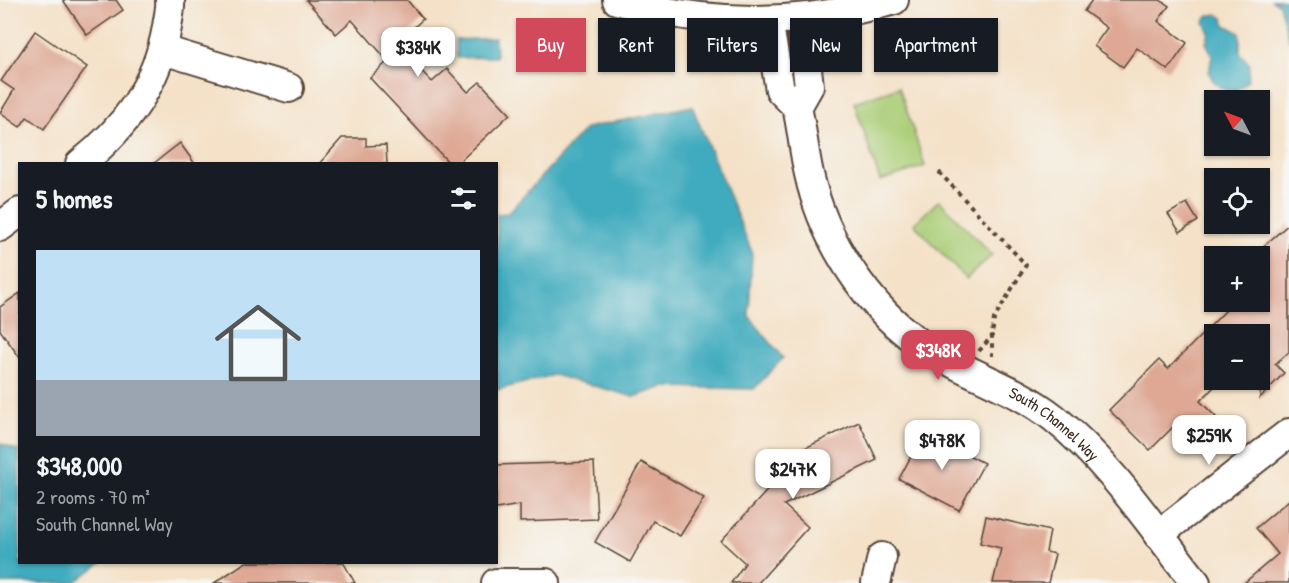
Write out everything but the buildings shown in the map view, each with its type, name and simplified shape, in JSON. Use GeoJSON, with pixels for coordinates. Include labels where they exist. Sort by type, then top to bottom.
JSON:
{"type":"FeatureCollection","features":[{"type":"Feature","properties":{"kind":"street"},"geometry":{"type":"LineString","coordinates":[[82,162],[118,130],[145,93],[163,50],[170,0]]}},
{"type":"Feature","properties":{"kind":"street"},"geometry":{"type":"LineString","coordinates":[[616,0],[674,14],[728,18]]}},
{"type":"Feature","properties":{"kind":"street"},"geometry":{"type":"LineString","coordinates":[[801,18],[859,9],[894,0]]}},
{"type":"Feature","properties":{"kind":"street"},"geometry":{"type":"LineString","coordinates":[[163,50],[289,88]]}},
{"type":"Feature","properties":{"kind":"street"},"geometry":{"type":"LineString","coordinates":[[777,72],[780,90],[798,107]]}},
{"type":"Feature","properties":{"kind":"street","name":"South Channel Way"},"geometry":{"type":"LineString","coordinates":[[807,72],[809,86],[798,107],[809,174],[829,232],[858,280],[903,329],[940,356],[1020,395],[1053,417],[1082,442],[1196,583]]}},
{"type":"Feature","properties":{"kind":"street"},"geometry":{"type":"LineString","coordinates":[[0,227],[18,214]]}},
{"type":"Feature","properties":{"kind":"street"},"geometry":{"type":"LineString","coordinates":[[1158,535],[1289,433]]}},
{"type":"Feature","properties":{"kind":"street"},"geometry":{"type":"LineString","coordinates":[[496,583],[546,583]]}},
{"type":"Feature","properties":{"kind":"path"},"geometry":{"type":"LineString","coordinates":[[939,172],[1026,265],[994,319],[992,357]]}},
{"type":"Feature","properties":{"kind":"path"},"geometry":{"type":"LineString","coordinates":[[979,351],[992,336]]}},
{"type":"Feature","properties":{"kind":"green space"},"geometry":{"type":"Polygon","coordinates":[[[899,87],[925,166],[880,181],[854,102],[899,87]]]}},
{"type":"Feature","properties":{"kind":"green space"},"geometry":{"type":"Polygon","coordinates":[[[939,200],[992,255],[966,279],[914,224],[939,200]]]}},
{"type":"Feature","properties":{"kind":"water"},"geometry":{"type":"Polygon","coordinates":[[[1272,0],[1289,0],[1289,41],[1279,4],[1272,0]]]}},
{"type":"Feature","properties":{"kind":"water"},"geometry":{"type":"Polygon","coordinates":[[[1217,14],[1223,18],[1225,25],[1240,33],[1240,53],[1250,65],[1248,80],[1238,89],[1221,88],[1209,73],[1212,55],[1206,42],[1209,33],[1204,21],[1208,16],[1217,14]]]}},
{"type":"Feature","properties":{"kind":"water"},"geometry":{"type":"Polygon","coordinates":[[[495,38],[496,57],[457,58],[456,40],[495,38]]]}},
{"type":"Feature","properties":{"kind":"water"},"geometry":{"type":"Polygon","coordinates":[[[692,106],[752,252],[749,316],[783,358],[754,389],[664,387],[634,397],[554,375],[498,390],[498,214],[508,213],[586,128],[692,106]]]}},
{"type":"Feature","properties":{"kind":"water"},"geometry":{"type":"Polygon","coordinates":[[[0,443],[18,451],[18,564],[100,564],[74,583],[0,583],[0,443]]]}}]}
